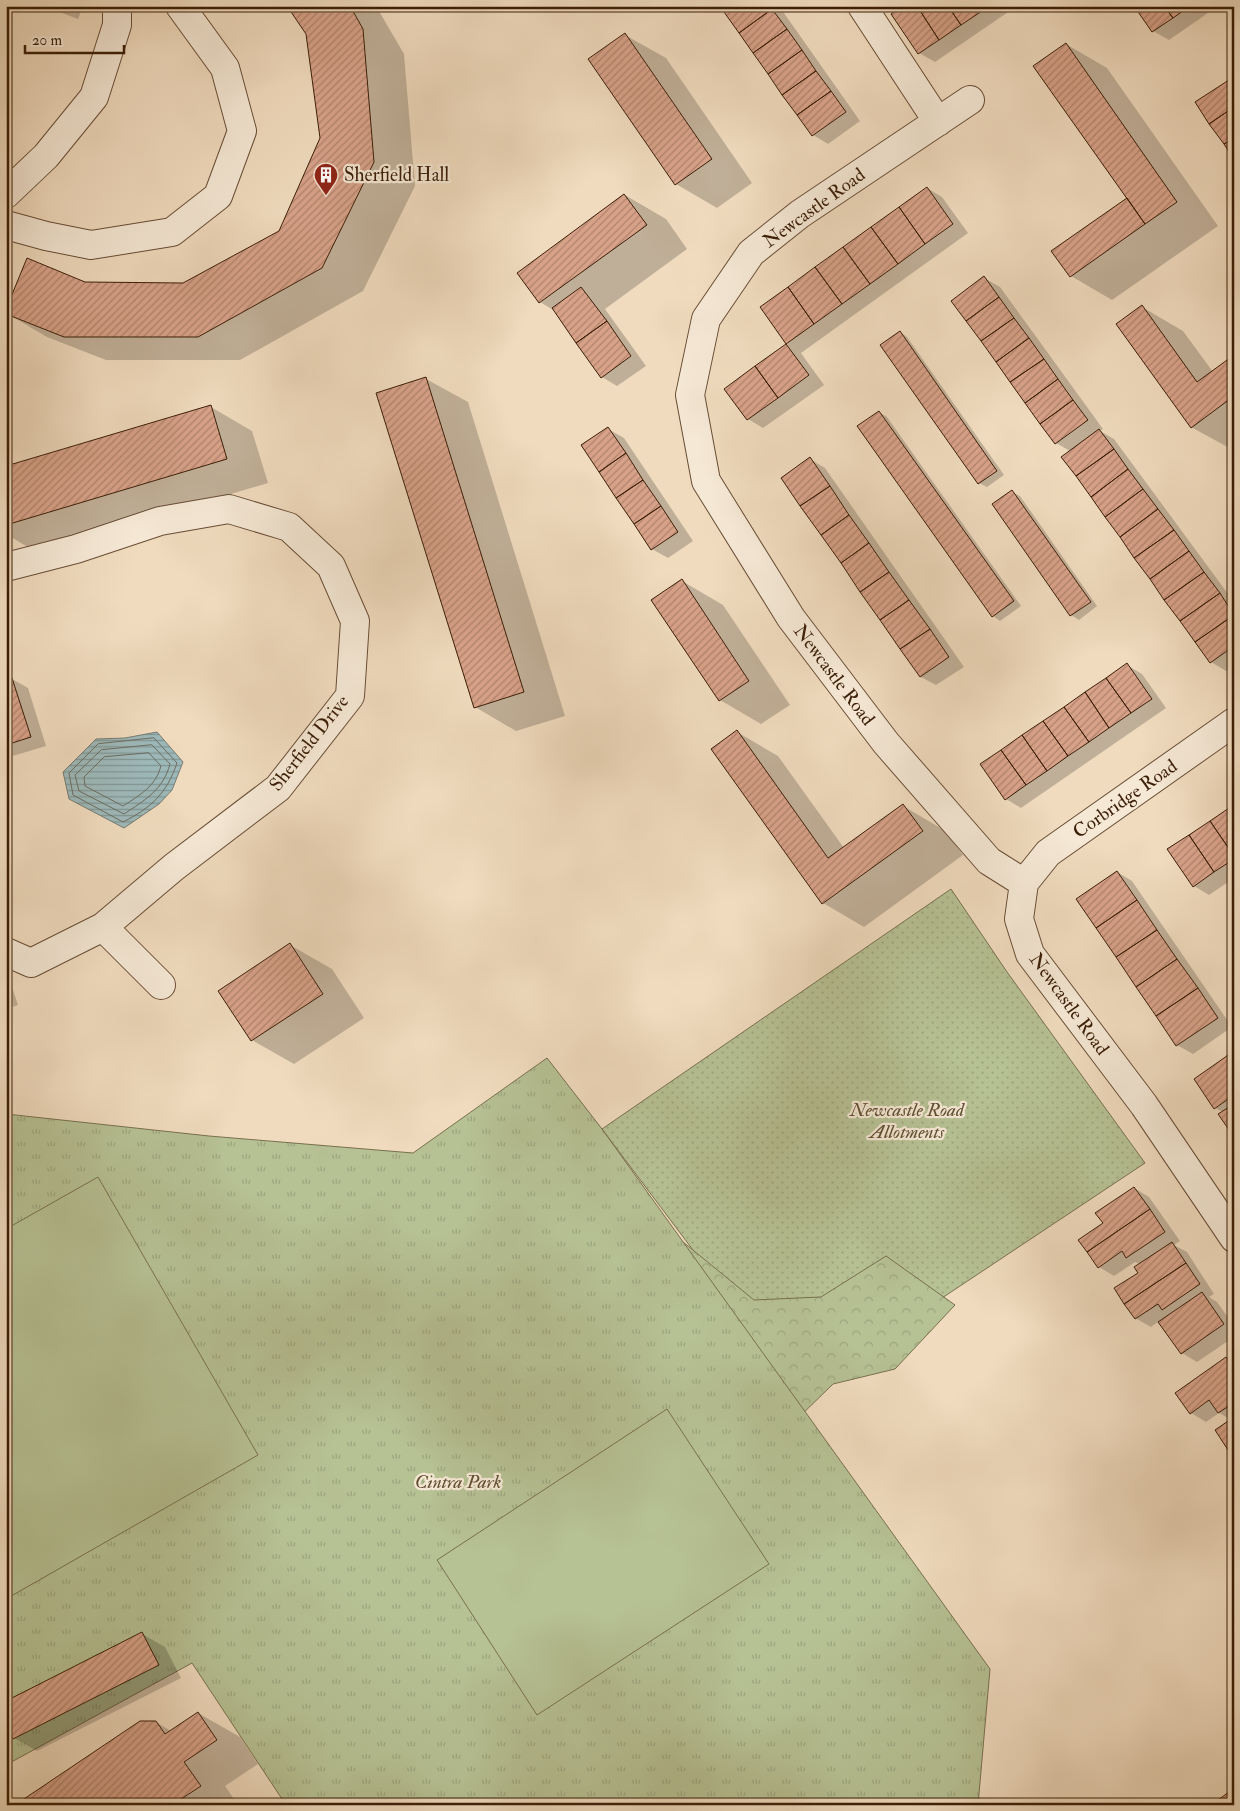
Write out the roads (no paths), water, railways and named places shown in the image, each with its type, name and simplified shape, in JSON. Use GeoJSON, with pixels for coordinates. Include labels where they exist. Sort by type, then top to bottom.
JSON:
{"type":"FeatureCollection","features":[{"type":"Feature","properties":{"kind":"street"},"geometry":{"type":"LineString","coordinates":[[6,194],[46,156],[94,97],[117,26],[117,6]]}},
{"type":"Feature","properties":{"kind":"street"},"geometry":{"type":"LineString","coordinates":[[6,225],[46,236],[91,244],[172,232],[218,196],[242,131],[225,68],[180,6]]}},
{"type":"Feature","properties":{"kind":"street"},"geometry":{"type":"LineString","coordinates":[[862,6],[938,122]]}},
{"type":"Feature","properties":{"kind":"street","name":"Newcastle Road"},"geometry":{"type":"LineString","coordinates":[[970,100],[800,214],[751,253],[706,319],[690,395],[706,481],[790,618],[886,743],[989,861],[1024,883],[1019,919],[1030,954],[1144,1105],[1234,1238]]}},
{"type":"Feature","properties":{"kind":"street","name":"Sherfield Drive"},"geometry":{"type":"LineString","coordinates":[[6,567],[76,549],[160,521],[229,509],[289,527],[331,566],[355,621],[350,696],[278,788],[174,867],[103,927],[31,963],[6,952]]}},
{"type":"Feature","properties":{"kind":"street","name":"Corbridge Road"},"geometry":{"type":"LineString","coordinates":[[1024,883],[1048,853],[1234,722]]}},
{"type":"Feature","properties":{"kind":"street"},"geometry":{"type":"LineString","coordinates":[[103,927],[161,985]]}},
{"type":"Feature","properties":{"kind":"water"},"geometry":{"type":"Polygon","coordinates":[[[157,732],[183,762],[172,790],[159,804],[124,828],[69,799],[63,772],[96,739],[125,738],[157,732]]]}},
{"type":"Feature","properties":{"kind":"place","name":"Sherfield Hall"},"geometry":{"type":"Point","coordinates":[326,196]}},
{"type":"Feature","properties":{"kind":"park label","name":"Newcastle Road Allotments"},"geometry":{"type":"Point","coordinates":[907,1121]}},
{"type":"Feature","properties":{"kind":"park label","name":"Cintra Park"},"geometry":{"type":"Point","coordinates":[458,1482]}}]}
